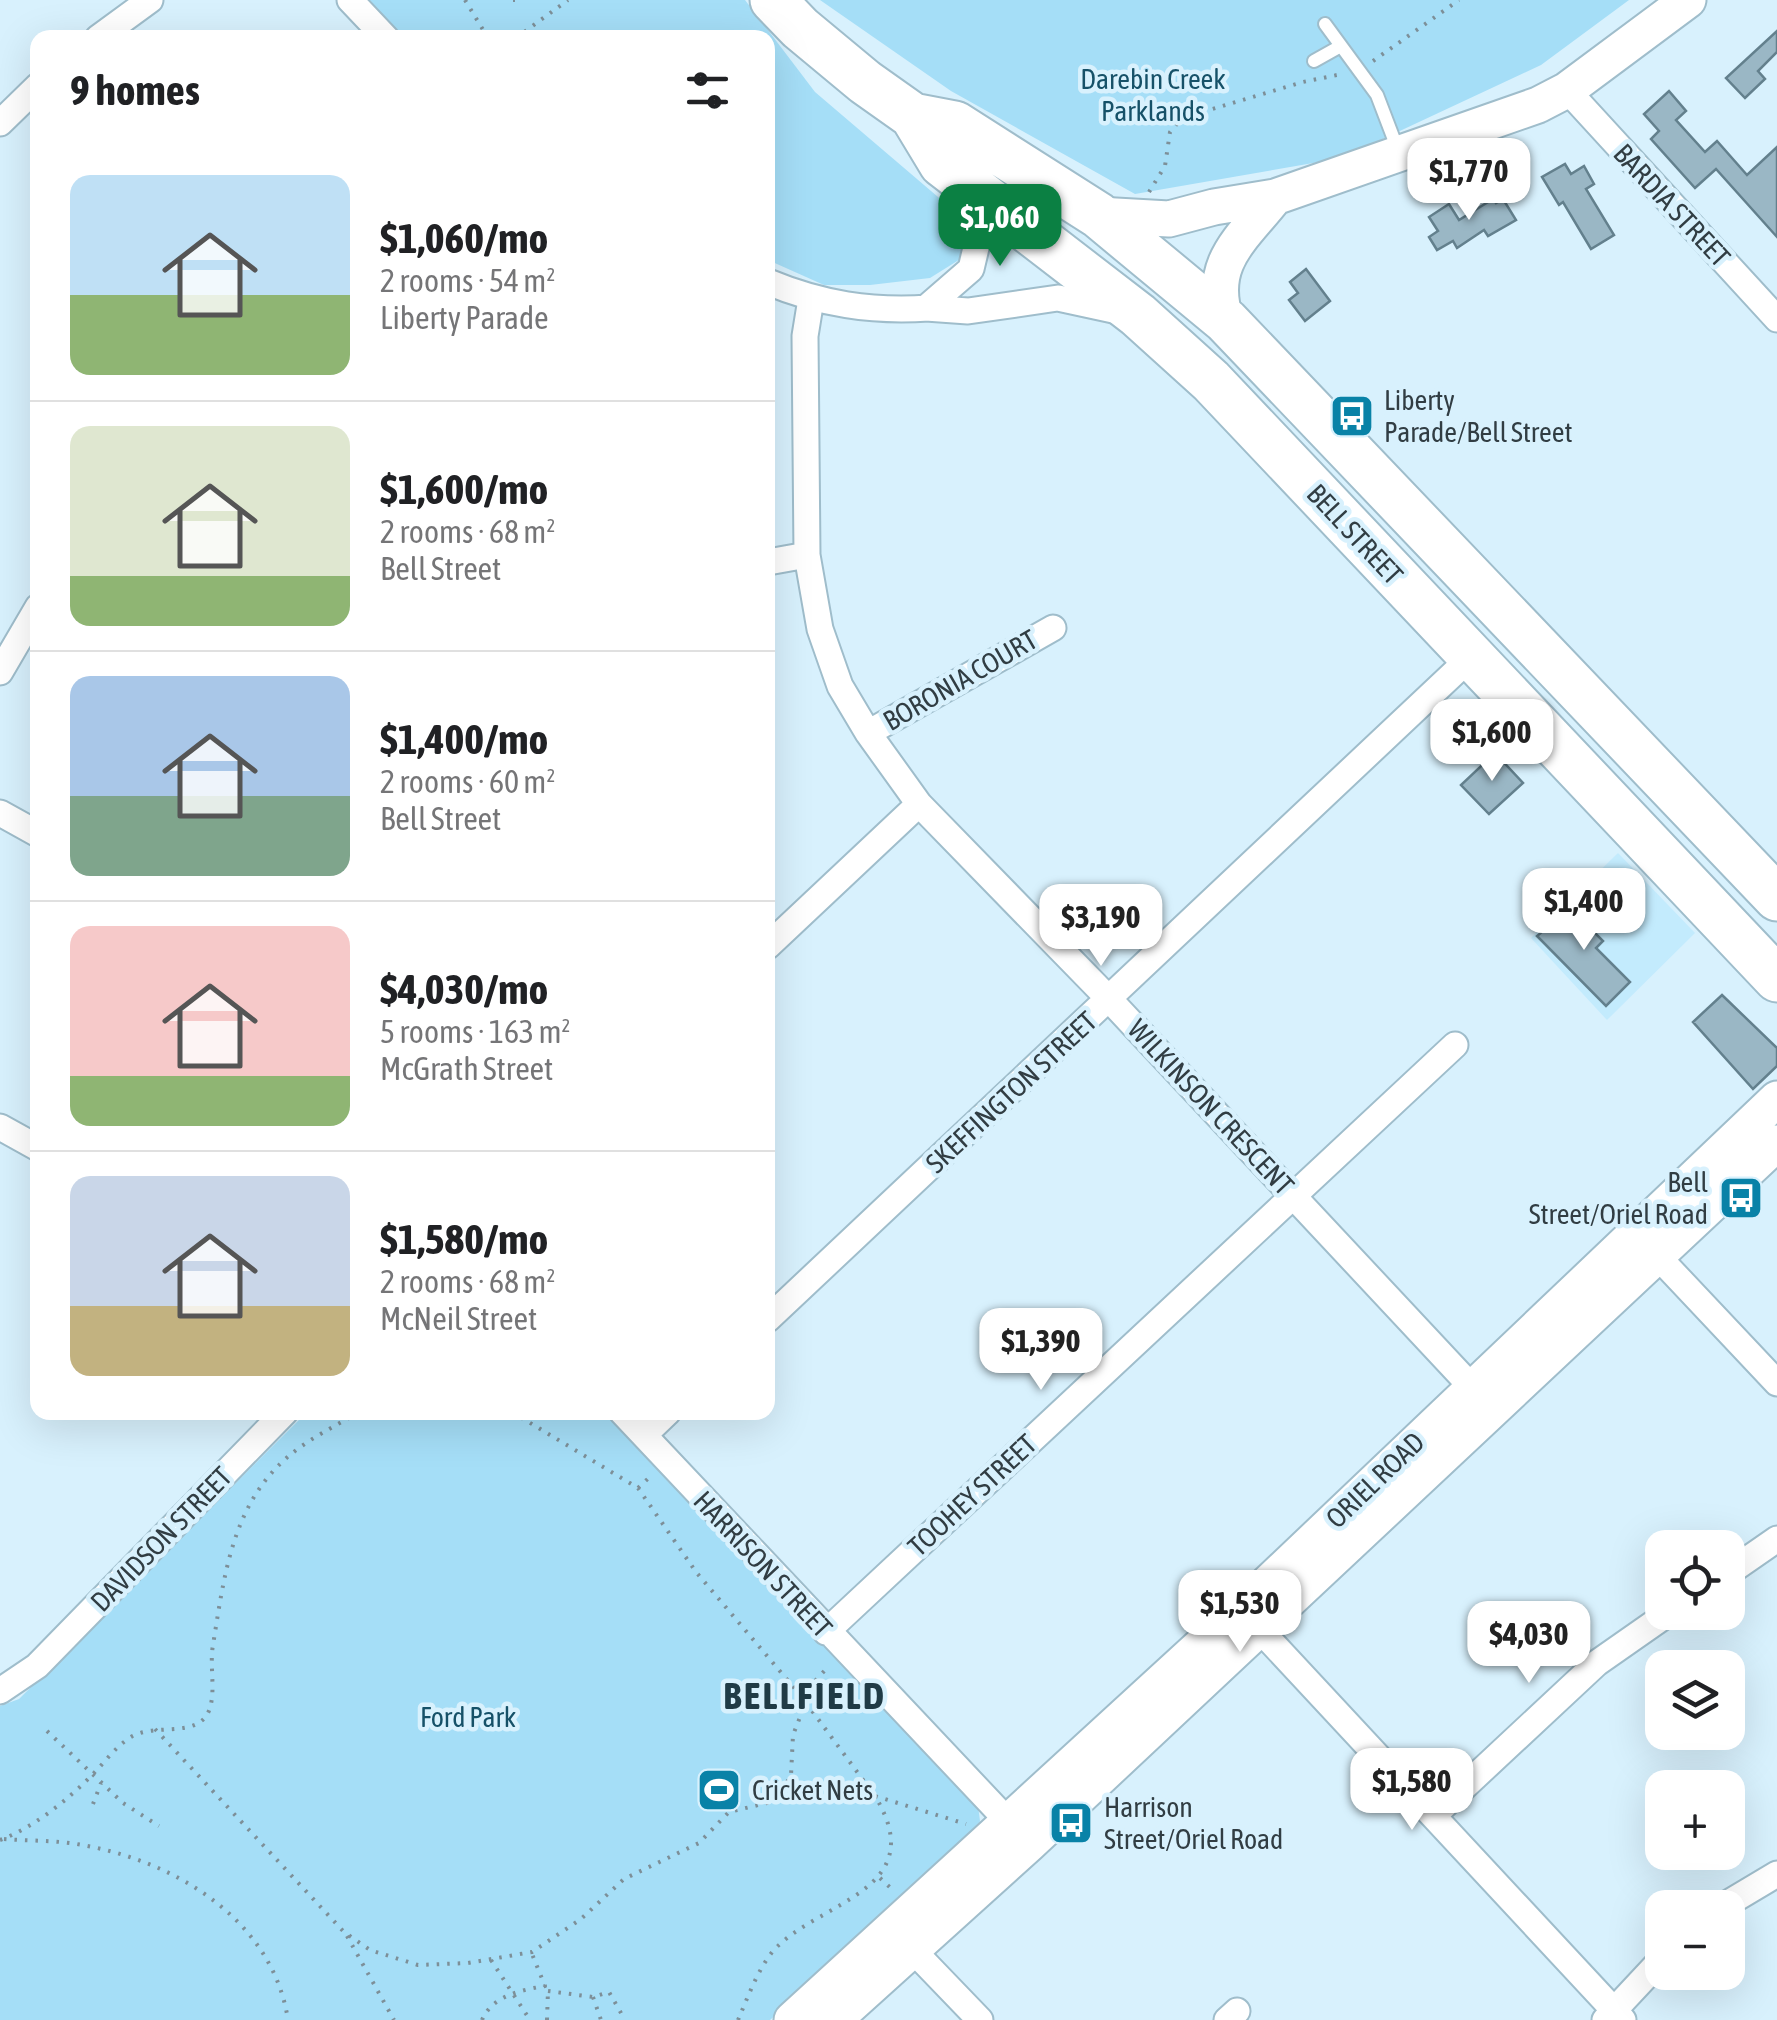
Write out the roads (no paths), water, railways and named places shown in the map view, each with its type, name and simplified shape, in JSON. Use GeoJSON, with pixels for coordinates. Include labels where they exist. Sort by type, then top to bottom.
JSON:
{"type":"FeatureCollection","features":[{"type":"Feature","properties":{"kind":"highway","name":"BELL STREET"},"geometry":{"type":"LineString","coordinates":[[773,0],[832,56],[913,116],[942,164],[1138,315],[1211,382],[1777,979]]}},
{"type":"Feature","properties":{"kind":"highway","name":"BELL STREET"},"geometry":{"type":"LineString","coordinates":[[913,116],[956,124],[1098,215],[1226,320],[1777,898]]}},
{"type":"Feature","properties":{"kind":"highway"},"geometry":{"type":"LineString","coordinates":[[1298,474],[1342,439]]}},
{"type":"Feature","properties":{"kind":"main road"},"geometry":{"type":"LineString","coordinates":[[1098,215],[1169,219],[1275,197],[1538,105],[1567,90],[1688,0]]}},
{"type":"Feature","properties":{"kind":"main road"},"geometry":{"type":"LineString","coordinates":[[1226,320],[1220,305],[1221,274],[1237,241],[1275,197]]}},
{"type":"Feature","properties":{"kind":"main road","name":"ORIEL ROAD"},"geometry":{"type":"LineString","coordinates":[[834,2020],[903,1939],[1006,1831],[1249,1619],[1647,1245],[1777,1099]]}},
{"type":"Feature","properties":{"kind":"main road","name":"ORIEL ROAD"},"geometry":{"type":"LineString","coordinates":[[1647,1245],[1777,1144]]}},
{"type":"Feature","properties":{"kind":"main road","name":"ORIEL ROAD"},"geometry":{"type":"LineString","coordinates":[[792,2020],[903,1939]]}},
{"type":"Feature","properties":{"kind":"street"},"geometry":{"type":"LineString","coordinates":[[109,30],[150,0]]}},
{"type":"Feature","properties":{"kind":"street"},"geometry":{"type":"LineString","coordinates":[[350,0],[378,30]]}},
{"type":"Feature","properties":{"kind":"street","name":"BARDIA STREET"},"geometry":{"type":"LineString","coordinates":[[1567,90],[1777,319]]}},
{"type":"Feature","properties":{"kind":"street"},"geometry":{"type":"LineString","coordinates":[[0,123],[30,94]]}},
{"type":"Feature","properties":{"kind":"street"},"geometry":{"type":"LineString","coordinates":[[928,308],[972,269],[979,235],[976,188]]}},
{"type":"Feature","properties":{"kind":"street"},"geometry":{"type":"LineString","coordinates":[[775,285],[812,298],[883,311],[968,311],[1058,298],[1138,315]]}},
{"type":"Feature","properties":{"kind":"street","name":"WILKINSON CRESCENT"},"geometry":{"type":"LineString","coordinates":[[812,298],[805,336],[807,555],[825,644],[840,686],[868,733],[919,804],[1110,999],[1483,1399]]}},
{"type":"Feature","properties":{"kind":"street"},"geometry":{"type":"LineString","coordinates":[[775,561],[807,555]]}},
{"type":"Feature","properties":{"kind":"street"},"geometry":{"type":"LineString","coordinates":[[0,672],[10,631],[30,613]]}},
{"type":"Feature","properties":{"kind":"street","name":"BORONIA COURT"},"geometry":{"type":"LineString","coordinates":[[868,733],[1053,628]]}},
{"type":"Feature","properties":{"kind":"street","name":"SKEFFINGTON STREET"},"geometry":{"type":"LineString","coordinates":[[775,1313],[1471,657]]}},
{"type":"Feature","properties":{"kind":"street"},"geometry":{"type":"LineString","coordinates":[[775,939],[919,804]]}},
{"type":"Feature","properties":{"kind":"street"},"geometry":{"type":"LineString","coordinates":[[0,813],[30,830]]}},
{"type":"Feature","properties":{"kind":"street","name":"TOOHEY STREET"},"geometry":{"type":"LineString","coordinates":[[826,1632],[1456,1044]]}},
{"type":"Feature","properties":{"kind":"street"},"geometry":{"type":"LineString","coordinates":[[0,1128],[30,1144]]}},
{"type":"Feature","properties":{"kind":"street"},"geometry":{"type":"LineString","coordinates":[[1647,1245],[1777,1383]]}},
{"type":"Feature","properties":{"kind":"street","name":"DAVIDSON STREET"},"geometry":{"type":"LineString","coordinates":[[0,1692],[36,1666],[276,1420]]}},
{"type":"Feature","properties":{"kind":"street","name":"HARRISON STREET"},"geometry":{"type":"LineString","coordinates":[[630,1420],[1006,1831]]}},
{"type":"Feature","properties":{"kind":"street"},"geometry":{"type":"LineString","coordinates":[[644,1435],[660,1420]]}},
{"type":"Feature","properties":{"kind":"street"},"geometry":{"type":"LineString","coordinates":[[1745,1561],[1777,1539]]}},
{"type":"Feature","properties":{"kind":"street"},"geometry":{"type":"LineString","coordinates":[[1249,1619],[1434,1815],[1614,2017],[1645,1980]]}},
{"type":"Feature","properties":{"kind":"street"},"geometry":{"type":"LineString","coordinates":[[1434,1815],[1597,1663],[1645,1629]]}},
{"type":"Feature","properties":{"kind":"street"},"geometry":{"type":"LineString","coordinates":[[1745,1893],[1777,1874]]}},
{"type":"Feature","properties":{"kind":"street"},"geometry":{"type":"LineString","coordinates":[[903,1939],[980,2020]]}},
{"type":"Feature","properties":{"kind":"lane"},"geometry":{"type":"LineString","coordinates":[[1324,24],[1378,95],[1400,154]]}},
{"type":"Feature","properties":{"kind":"lane"},"geometry":{"type":"LineString","coordinates":[[1314,61],[1339,47]]}},
{"type":"Feature","properties":{"kind":"place","name":"Liberty Parade/Bell Street"},"geometry":{"type":"Point","coordinates":[1352,416]}},
{"type":"Feature","properties":{"kind":"place","name":"Bell Street/Oriel Road"},"geometry":{"type":"Point","coordinates":[1741,1198]}},
{"type":"Feature","properties":{"kind":"place","name":"Cricket Nets"},"geometry":{"type":"Point","coordinates":[719,1790]}},
{"type":"Feature","properties":{"kind":"place","name":"Harrison Street/Oriel Road"},"geometry":{"type":"Point","coordinates":[1071,1823]}},
{"type":"Feature","properties":{"kind":"district","name":"BELLFIELD"},"geometry":{"type":"Point","coordinates":[805,1695]}},
{"type":"Feature","properties":{"kind":"park label","name":"Darebin Creek Parklands"},"geometry":{"type":"Point","coordinates":[1153,95]}},
{"type":"Feature","properties":{"kind":"park label","name":"Ford Park"},"geometry":{"type":"Point","coordinates":[468,1717]}}]}
